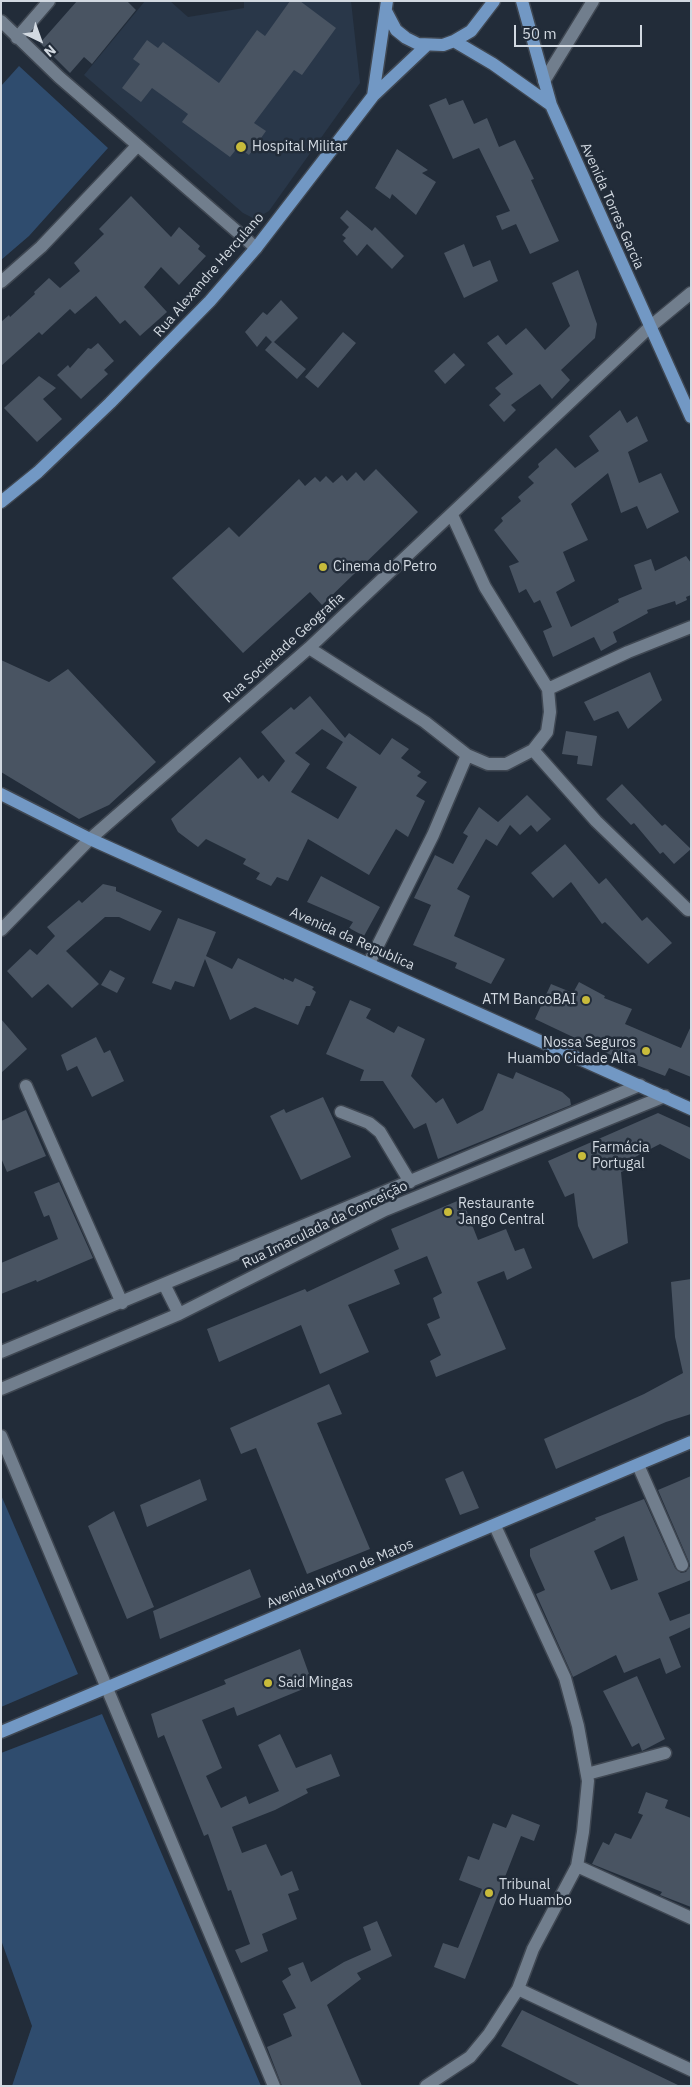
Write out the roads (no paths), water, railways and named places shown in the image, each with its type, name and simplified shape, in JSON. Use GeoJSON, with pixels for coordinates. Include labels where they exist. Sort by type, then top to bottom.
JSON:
{"type":"FeatureCollection","features":[{"type":"Feature","properties":{"kind":"main road"},"geometry":{"type":"LineString","coordinates":[[387,6],[400,34],[418,44],[443,45],[471,32],[494,1]]}},
{"type":"Feature","properties":{"kind":"main road","name":"Avenida Torres Garcia"},"geometry":{"type":"LineString","coordinates":[[522,1],[550,105],[691,417]]}},
{"type":"Feature","properties":{"kind":"main road","name":"Rua Alexandre Herculano"},"geometry":{"type":"LineString","coordinates":[[1,502],[38,472],[110,403],[210,301],[256,248],[373,96],[387,6]]}},
{"type":"Feature","properties":{"kind":"main road"},"geometry":{"type":"LineString","coordinates":[[454,41],[493,64],[550,105]]}},
{"type":"Feature","properties":{"kind":"main road"},"geometry":{"type":"LineString","coordinates":[[373,96],[427,45]]}},
{"type":"Feature","properties":{"kind":"main road","name":"Avenida da Republica"},"geometry":{"type":"LineString","coordinates":[[1,794],[90,839],[369,962],[691,1109]]}},
{"type":"Feature","properties":{"kind":"main road","name":"Avenida Norton de Matos"},"geometry":{"type":"LineString","coordinates":[[1,1732],[691,1442]]}},
{"type":"Feature","properties":{"kind":"street"},"geometry":{"type":"LineString","coordinates":[[17,38],[49,1]]}},
{"type":"Feature","properties":{"kind":"street"},"geometry":{"type":"LineString","coordinates":[[544,81],[593,1]]}},
{"type":"Feature","properties":{"kind":"street"},"geometry":{"type":"LineString","coordinates":[[1,21],[17,38],[137,146],[256,248]]}},
{"type":"Feature","properties":{"kind":"street"},"geometry":{"type":"LineString","coordinates":[[1,282],[41,246],[137,146]]}},
{"type":"Feature","properties":{"kind":"street","name":"Rua Sociedade Geografia"},"geometry":{"type":"LineString","coordinates":[[1,930],[90,839],[309,648],[651,326],[691,293]]}},
{"type":"Feature","properties":{"kind":"street"},"geometry":{"type":"LineString","coordinates":[[309,648],[425,722],[467,755],[488,764],[506,764],[533,750],[547,732],[550,712],[548,689],[485,588],[452,515]]}},
{"type":"Feature","properties":{"kind":"street"},"geometry":{"type":"LineString","coordinates":[[548,689],[628,652],[691,627]]}},
{"type":"Feature","properties":{"kind":"street"},"geometry":{"type":"LineString","coordinates":[[533,750],[596,821],[688,910]]}},
{"type":"Feature","properties":{"kind":"street"},"geometry":{"type":"LineString","coordinates":[[369,962],[433,835],[467,755]]}},
{"type":"Feature","properties":{"kind":"street","name":"Rua Imaculada da Conceição"},"geometry":{"type":"LineString","coordinates":[[1,1352],[165,1286],[640,1085]]}},
{"type":"Feature","properties":{"kind":"street"},"geometry":{"type":"LineString","coordinates":[[26,1086],[122,1303]]}},
{"type":"Feature","properties":{"kind":"street","name":"Rua Imaculada da Conceição"},"geometry":{"type":"LineString","coordinates":[[1,1389],[179,1314],[385,1210],[665,1096]]}},
{"type":"Feature","properties":{"kind":"street"},"geometry":{"type":"LineString","coordinates":[[342,1112],[369,1123],[380,1132],[410,1182]]}},
{"type":"Feature","properties":{"kind":"street"},"geometry":{"type":"LineString","coordinates":[[165,1286],[179,1314]]}},
{"type":"Feature","properties":{"kind":"street"},"geometry":{"type":"LineString","coordinates":[[1,1436],[274,2086]]}},
{"type":"Feature","properties":{"kind":"street"},"geometry":{"type":"LineString","coordinates":[[638,1465],[682,1565]]}},
{"type":"Feature","properties":{"kind":"street"},"geometry":{"type":"LineString","coordinates":[[426,2086],[470,2057],[489,2034],[518,1990],[533,1949],[578,1866],[587,1774],[578,1726],[564,1678],[494,1526]]}},
{"type":"Feature","properties":{"kind":"street"},"geometry":{"type":"LineString","coordinates":[[587,1774],[665,1753]]}},
{"type":"Feature","properties":{"kind":"street"},"geometry":{"type":"LineString","coordinates":[[578,1866],[691,1918]]}},
{"type":"Feature","properties":{"kind":"street"},"geometry":{"type":"LineString","coordinates":[[518,1990],[691,2070]]}},
{"type":"Feature","properties":{"kind":"place","name":"Hospital Militar"},"geometry":{"type":"Point","coordinates":[241,147]}},
{"type":"Feature","properties":{"kind":"place","name":"Cinema do Petro"},"geometry":{"type":"Point","coordinates":[323,567]}},
{"type":"Feature","properties":{"kind":"place","name":"ATM BancoBAI"},"geometry":{"type":"Point","coordinates":[586,1000]}},
{"type":"Feature","properties":{"kind":"place","name":"Nossa Seguros Huambo Cidade Alta"},"geometry":{"type":"Point","coordinates":[646,1051]}},
{"type":"Feature","properties":{"kind":"place","name":"Farmácia Portugal"},"geometry":{"type":"Point","coordinates":[582,1156]}},
{"type":"Feature","properties":{"kind":"place","name":"Restaurante Jango Central"},"geometry":{"type":"Point","coordinates":[448,1212]}},
{"type":"Feature","properties":{"kind":"place","name":"Said Mingas"},"geometry":{"type":"Point","coordinates":[268,1683]}},
{"type":"Feature","properties":{"kind":"place","name":"Tribunal do Huambo"},"geometry":{"type":"Point","coordinates":[489,1893]}}]}
